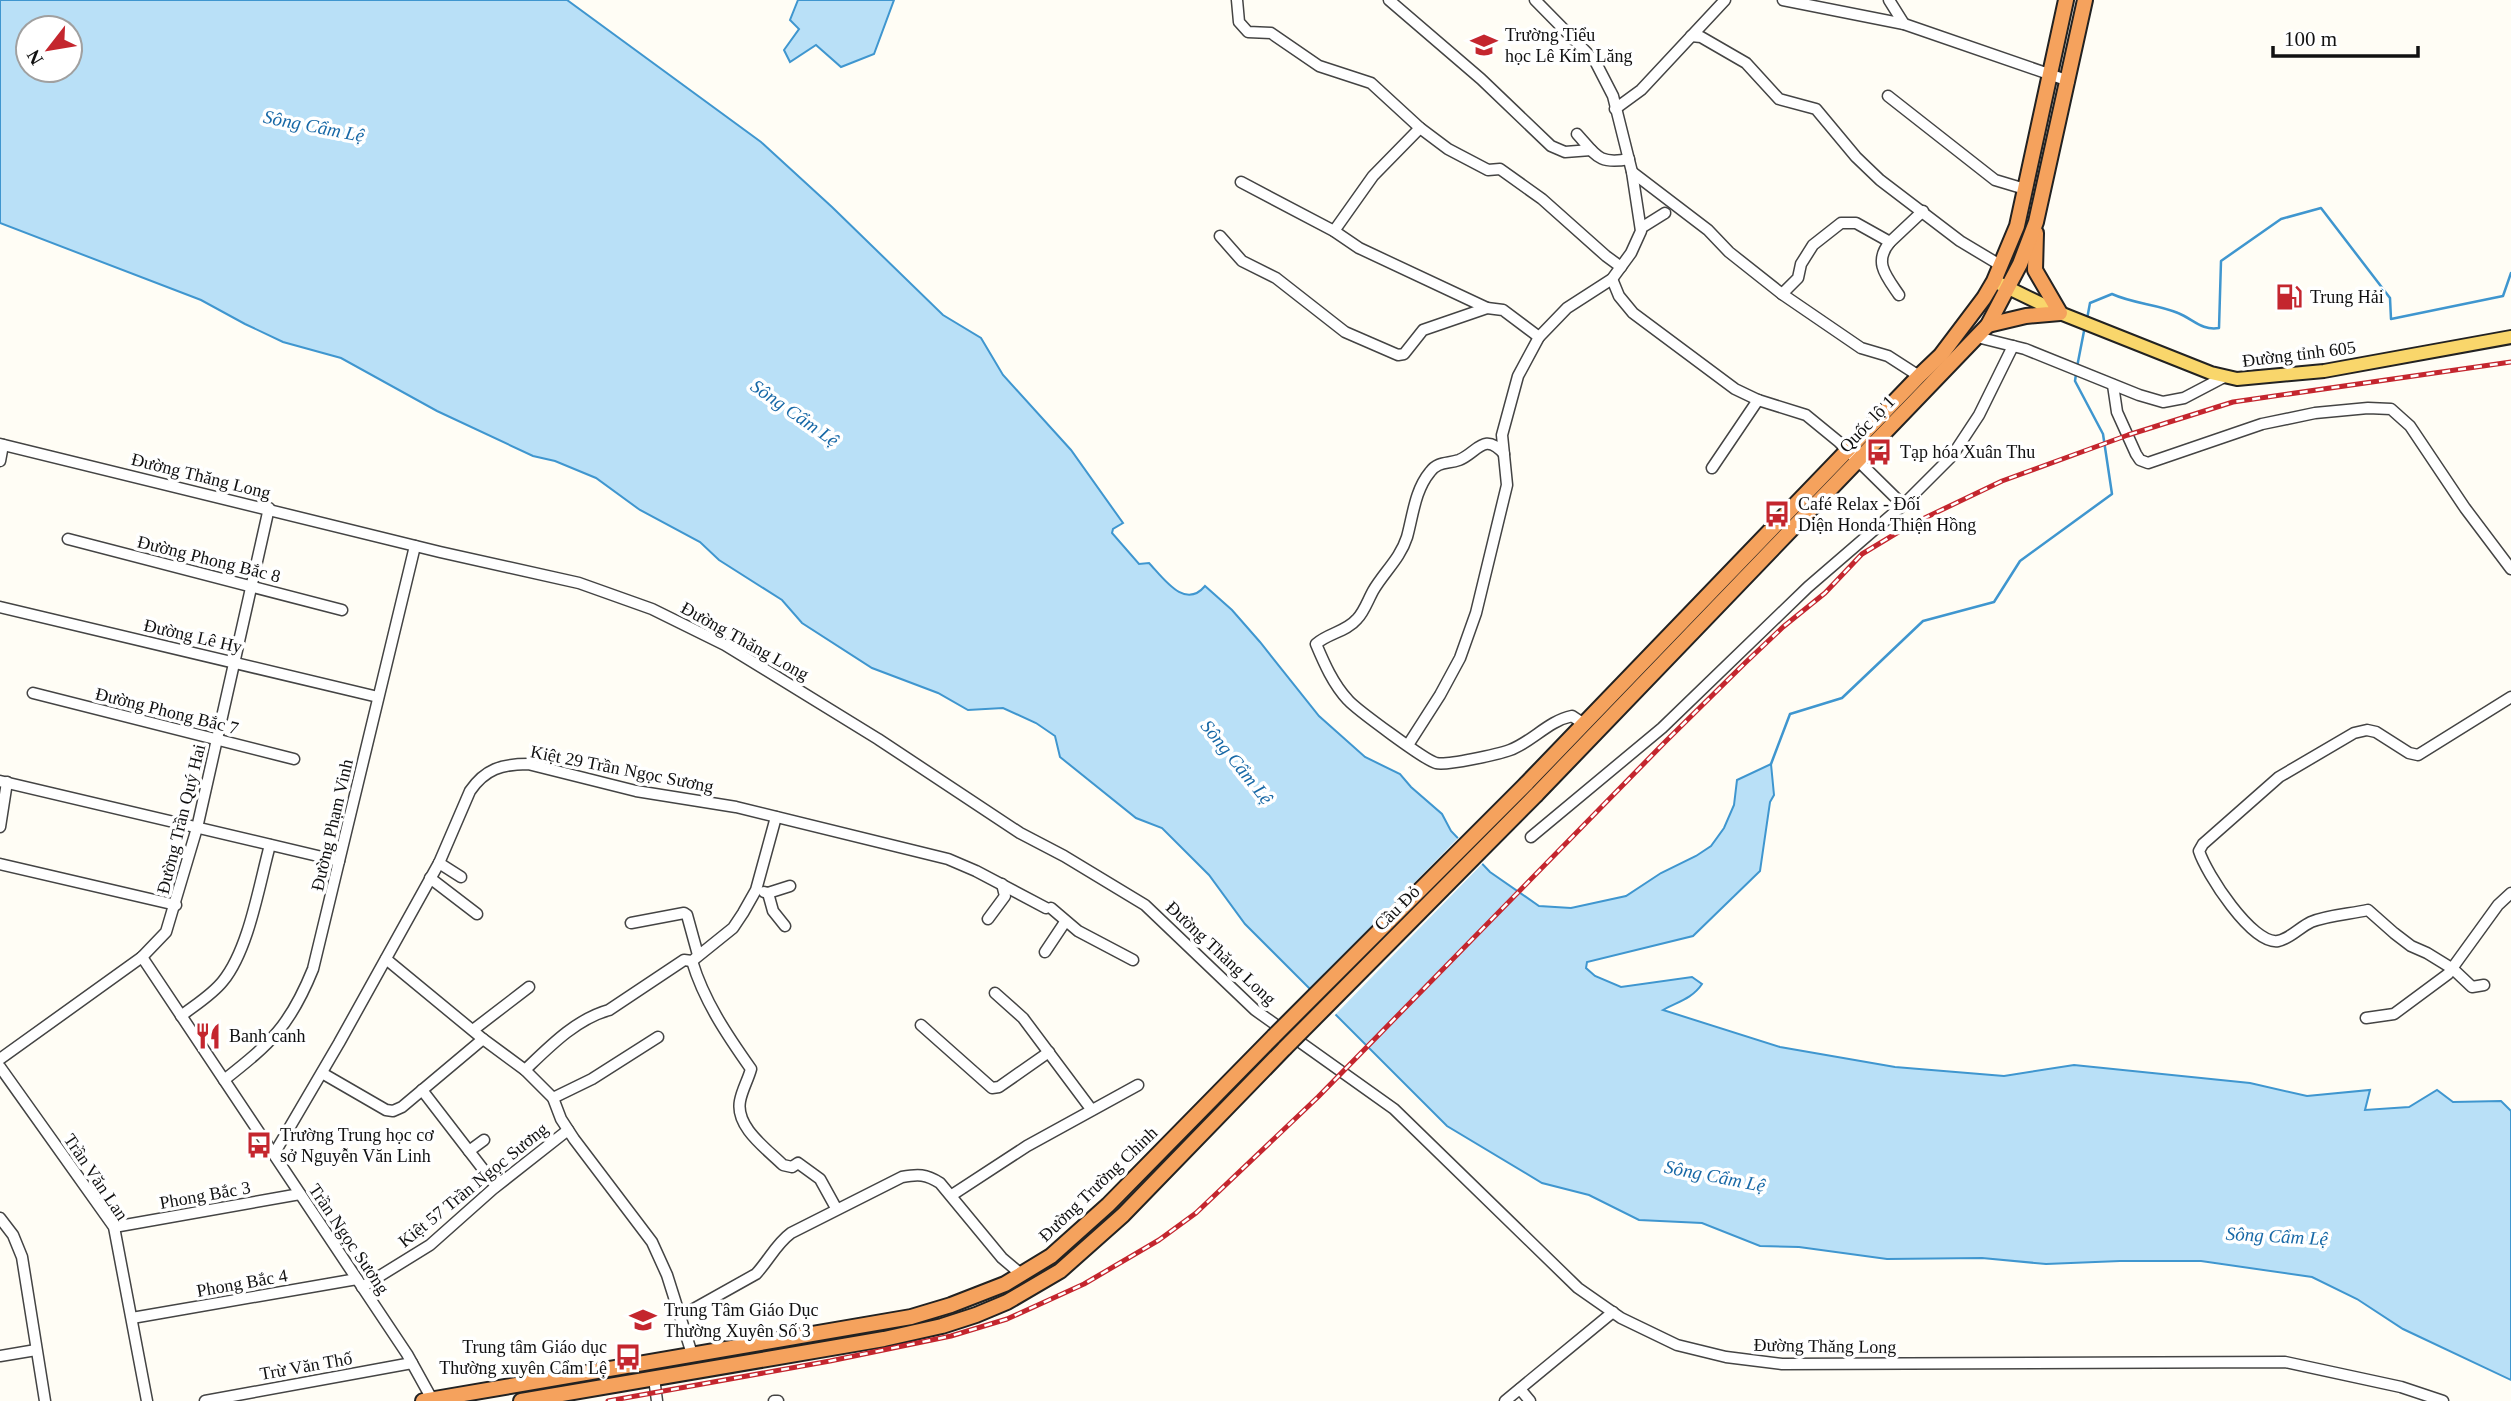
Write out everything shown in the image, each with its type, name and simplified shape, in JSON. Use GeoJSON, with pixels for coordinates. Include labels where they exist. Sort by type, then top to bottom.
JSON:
{"type":"FeatureCollection","features":[{"type":"Feature","properties":{"kind":"highway","name":"Quốc lộ 1"},"geometry":{"type":"LineString","coordinates":[[1531,790],[1853,456],[1919,376],[1941,355],[1984,298],[2017,226],[2066,0]]}},
{"type":"Feature","properties":{"kind":"highway","name":"Quốc lộ 1"},"geometry":{"type":"LineString","coordinates":[[1531,790],[1584,724],[1853,456],[1988,326],[2020,264],[2036,222],[2085,0]]}},
{"type":"Feature","properties":{"kind":"highway"},"geometry":{"type":"LineString","coordinates":[[2036,222],[2035,271],[2066,315]]}},
{"type":"Feature","properties":{"kind":"highway"},"geometry":{"type":"LineString","coordinates":[[1988,326],[2026,316],[2066,315]]}},
{"type":"Feature","properties":{"kind":"highway","name":"Cầu Đỏ"},"geometry":{"type":"LineString","coordinates":[[1274,1036],[1531,790]]}},
{"type":"Feature","properties":{"kind":"highway","name":"Cầu Đỏ"},"geometry":{"type":"LineString","coordinates":[[1285,1048],[1531,790]]}},
{"type":"Feature","properties":{"kind":"highway","name":"Đường Trường Chinh"},"geometry":{"type":"LineString","coordinates":[[430,1400],[911,1317],[977,1296],[1022,1275],[1051,1256],[1108,1205],[1274,1036]]}},
{"type":"Feature","properties":{"kind":"highway","name":"Đường Trường Chinh"},"geometry":{"type":"LineString","coordinates":[[521,1401],[884,1339],[942,1326],[1007,1303],[1060,1270],[1099,1238],[1285,1048]]}},
{"type":"Feature","properties":{"kind":"main road","name":"Đường tỉnh 605"},"geometry":{"type":"LineString","coordinates":[[1994,281],[2066,315],[2211,373],[2237,379],[2324,371],[2511,337]]}},
{"type":"Feature","properties":{"kind":"street"},"geometry":{"type":"LineString","coordinates":[[1237,0],[1242,28],[1248,32],[1271,33],[1319,66],[1364,79],[1420,128],[1470,162],[1488,170],[1500,169],[1542,199],[1621,267]]}},
{"type":"Feature","properties":{"kind":"street"},"geometry":{"type":"LineString","coordinates":[[1389,0],[1481,79],[1551,146],[1565,152],[1591,150]]}},
{"type":"Feature","properties":{"kind":"street"},"geometry":{"type":"LineString","coordinates":[[1408,746],[1460,658],[1472,624],[1507,485],[1502,435],[1518,376],[1539,337],[1567,308],[1612,279],[1631,253],[1641,228],[1632,172],[1613,96],[1595,61],[1535,0]]}},
{"type":"Feature","properties":{"kind":"street"},"geometry":{"type":"LineString","coordinates":[[1615,109],[1640,90],[1725,0]]}},
{"type":"Feature","properties":{"kind":"street"},"geometry":{"type":"LineString","coordinates":[[1783,0],[1904,24],[2069,81]]}},
{"type":"Feature","properties":{"kind":"street"},"geometry":{"type":"LineString","coordinates":[[1889,0],[1904,24]]}},
{"type":"Feature","properties":{"kind":"street"},"geometry":{"type":"LineString","coordinates":[[1691,36],[1701,37],[1746,63],[1779,99],[1816,109],[1856,157],[1881,180],[1960,240],[2000,265]]}},
{"type":"Feature","properties":{"kind":"street"},"geometry":{"type":"LineString","coordinates":[[1888,96],[1995,180],[2025,189]]}},
{"type":"Feature","properties":{"kind":"street"},"geometry":{"type":"LineString","coordinates":[[1334,231],[1373,176],[1420,128]]}},
{"type":"Feature","properties":{"kind":"street"},"geometry":{"type":"LineString","coordinates":[[1577,134],[1603,160],[1612,162],[1629,159]]}},
{"type":"Feature","properties":{"kind":"street"},"geometry":{"type":"LineString","coordinates":[[1632,172],[1708,230],[1729,252],[1782,294],[1861,348],[1888,356],[1919,376]]}},
{"type":"Feature","properties":{"kind":"street"},"geometry":{"type":"LineString","coordinates":[[1241,182],[1334,231],[1359,248],[1487,308],[1503,310],[1539,337]]}},
{"type":"Feature","properties":{"kind":"street"},"geometry":{"type":"LineString","coordinates":[[1899,295],[1881,264],[1883,251],[1923,211]]}},
{"type":"Feature","properties":{"kind":"street"},"geometry":{"type":"LineString","coordinates":[[1641,228],[1665,213]]}},
{"type":"Feature","properties":{"kind":"street"},"geometry":{"type":"LineString","coordinates":[[1782,294],[1798,278],[1801,264],[1813,245],[1841,223],[1856,223],[1890,242]]}},
{"type":"Feature","properties":{"kind":"street"},"geometry":{"type":"LineString","coordinates":[[1220,236],[1242,261],[1276,278],[1345,332],[1398,355],[1404,354],[1423,330],[1487,308]]}},
{"type":"Feature","properties":{"kind":"street"},"geometry":{"type":"LineString","coordinates":[[1612,279],[1619,296],[1633,313],[1713,375],[1758,400],[1806,415],[1903,505]]}},
{"type":"Feature","properties":{"kind":"street"},"geometry":{"type":"LineString","coordinates":[[1977,337],[2013,346],[2163,402],[2184,398],[2226,376]]}},
{"type":"Feature","properties":{"kind":"street"},"geometry":{"type":"LineString","coordinates":[[1531,837],[1662,728],[1808,587],[1903,505],[1952,456],[1965,438],[2013,346]]}},
{"type":"Feature","properties":{"kind":"street"},"geometry":{"type":"LineString","coordinates":[[2113,385],[2117,412],[2136,454],[2140,460],[2148,463],[2262,424],[2315,413],[2368,408],[2390,409],[2410,426],[2465,508],[2511,569]]}},
{"type":"Feature","properties":{"kind":"street"},"geometry":{"type":"LineString","coordinates":[[1712,468],[1758,400]]}},
{"type":"Feature","properties":{"kind":"street"},"geometry":{"type":"LineString","coordinates":[[0,461],[2,444]]}},
{"type":"Feature","properties":{"kind":"street","name":"Đường Thăng Long"},"geometry":{"type":"LineString","coordinates":[[2,444],[415,546],[579,583],[626,598],[685,625],[786,681],[1020,833],[1145,905],[1255,1010],[1394,1109],[1578,1288],[1614,1312],[1676,1345],[1726,1357],[1782,1364],[2285,1362],[2401,1387],[2443,1401]]}},
{"type":"Feature","properties":{"kind":"street"},"geometry":{"type":"LineString","coordinates":[[1504,455],[1499,448],[1489,444],[1478,446],[1459,460],[1447,461],[1431,470],[1412,511],[1406,537],[1395,563],[1375,588],[1357,619],[1316,643],[1326,668],[1348,700],[1435,763],[1512,749],[1560,719],[1572,716],[1584,724]]}},
{"type":"Feature","properties":{"kind":"street","name":"Đường Trần Quý Hai"},"geometry":{"type":"LineString","coordinates":[[0,1059],[142,957],[166,932],[197,828],[269,509]]}},
{"type":"Feature","properties":{"kind":"street","name":"Đường Phong Bắc 8"},"geometry":{"type":"LineString","coordinates":[[68,540],[253,585],[342,610]]}},
{"type":"Feature","properties":{"kind":"street","name":"Đường Phạm Vinh"},"geometry":{"type":"LineString","coordinates":[[224,1080],[275,1038],[300,1000],[320,946],[415,546]]}},
{"type":"Feature","properties":{"kind":"street","name":"Đường Lê Hy"},"geometry":{"type":"LineString","coordinates":[[0,607],[379,697]]}},
{"type":"Feature","properties":{"kind":"street","name":"Đường Phong Bắc 7"},"geometry":{"type":"LineString","coordinates":[[33,693],[294,759]]}},
{"type":"Feature","properties":{"kind":"street"},"geometry":{"type":"LineString","coordinates":[[2484,985],[2472,988],[2453,969],[2411,946],[2368,910],[2312,922],[2284,939],[2269,940],[2226,898],[2199,849],[2279,777],[2354,733],[2367,730],[2376,732],[2409,753],[2418,755],[2511,697]]}},
{"type":"Feature","properties":{"kind":"street","name":"Kiệt 29 Trần Ngọc Sương"},"geometry":{"type":"LineString","coordinates":[[274,1154],[439,863],[477,781],[493,769],[515,764],[528,764],[636,791],[736,807],[948,859],[1048,908],[1065,922],[1133,960]]}},
{"type":"Feature","properties":{"kind":"street"},"geometry":{"type":"LineString","coordinates":[[0,827],[4,781],[339,861]]}},
{"type":"Feature","properties":{"kind":"street"},"geometry":{"type":"LineString","coordinates":[[525,1070],[584,1021],[609,1010],[684,960],[695,958],[733,928],[756,890],[776,817]]}},
{"type":"Feature","properties":{"kind":"street"},"geometry":{"type":"LineString","coordinates":[[181,1016],[222,982],[233,966],[242,947],[270,845]]}},
{"type":"Feature","properties":{"kind":"street"},"geometry":{"type":"LineString","coordinates":[[439,863],[461,877]]}},
{"type":"Feature","properties":{"kind":"street"},"geometry":{"type":"LineString","coordinates":[[0,864],[176,905]]}},
{"type":"Feature","properties":{"kind":"street"},"geometry":{"type":"LineString","coordinates":[[430,878],[477,914]]}},
{"type":"Feature","properties":{"kind":"street"},"geometry":{"type":"LineString","coordinates":[[988,919],[1005,895],[1002,884]]}},
{"type":"Feature","properties":{"kind":"street"},"geometry":{"type":"LineString","coordinates":[[756,890],[768,893],[790,886]]}},
{"type":"Feature","properties":{"kind":"street"},"geometry":{"type":"LineString","coordinates":[[768,893],[773,911],[785,926]]}},
{"type":"Feature","properties":{"kind":"street"},"geometry":{"type":"LineString","coordinates":[[2365,1018],[2394,1014],[2453,969],[2498,905],[2511,893]]}},
{"type":"Feature","properties":{"kind":"street"},"geometry":{"type":"LineString","coordinates":[[631,923],[684,912],[687,915],[700,986],[751,1069],[739,1104],[742,1121],[783,1165],[792,1167],[798,1163],[815,1174],[836,1208]]}},
{"type":"Feature","properties":{"kind":"street"},"geometry":{"type":"LineString","coordinates":[[1045,953],[1065,922]]}},
{"type":"Feature","properties":{"kind":"street","name":"Trần Ngọc Sương"},"geometry":{"type":"LineString","coordinates":[[142,957],[360,1283],[412,1363],[430,1400]]}},
{"type":"Feature","properties":{"kind":"street"},"geometry":{"type":"LineString","coordinates":[[386,959],[525,1070],[554,1098],[568,1130],[652,1242],[667,1275],[692,1354]]}},
{"type":"Feature","properties":{"kind":"street"},"geometry":{"type":"LineString","coordinates":[[472,1030],[529,987]]}},
{"type":"Feature","properties":{"kind":"street"},"geometry":{"type":"LineString","coordinates":[[995,993],[1023,1018],[1091,1110]]}},
{"type":"Feature","properties":{"kind":"street"},"geometry":{"type":"LineString","coordinates":[[921,1025],[992,1088],[999,1087],[1049,1052]]}},
{"type":"Feature","properties":{"kind":"street"},"geometry":{"type":"LineString","coordinates":[[554,1098],[592,1079],[657,1037]]}},
{"type":"Feature","properties":{"kind":"street"},"geometry":{"type":"LineString","coordinates":[[322,1073],[386,1110],[393,1111],[402,1107],[483,1039]]}},
{"type":"Feature","properties":{"kind":"street","name":"Trần Văn Lan"},"geometry":{"type":"LineString","coordinates":[[0,1067],[114,1227],[147,1401]]}},
{"type":"Feature","properties":{"kind":"street"},"geometry":{"type":"LineString","coordinates":[[952,1195],[1007,1159],[1138,1085]]}},
{"type":"Feature","properties":{"kind":"street"},"geometry":{"type":"LineString","coordinates":[[422,1090],[496,1186]]}},
{"type":"Feature","properties":{"kind":"street","name":"Kiệt 57 Trần Ngọc Sương"},"geometry":{"type":"LineString","coordinates":[[360,1283],[430,1245],[496,1186],[568,1130]]}},
{"type":"Feature","properties":{"kind":"street"},"geometry":{"type":"LineString","coordinates":[[470,1151],[484,1140]]}},
{"type":"Feature","properties":{"kind":"street"},"geometry":{"type":"LineString","coordinates":[[681,1316],[756,1274],[780,1241],[836,1208],[902,1177],[915,1174],[927,1175],[952,1195],[1002,1258],[1022,1275]]}},
{"type":"Feature","properties":{"kind":"street","name":"Phong Bắc 3"},"geometry":{"type":"LineString","coordinates":[[114,1227],[300,1195]]}},
{"type":"Feature","properties":{"kind":"street"},"geometry":{"type":"LineString","coordinates":[[0,1218],[13,1235],[22,1257],[45,1401]]}},
{"type":"Feature","properties":{"kind":"street","name":"Phong Bắc 4"},"geometry":{"type":"LineString","coordinates":[[132,1318],[360,1283]]}},
{"type":"Feature","properties":{"kind":"street"},"geometry":{"type":"LineString","coordinates":[[1505,1401],[1614,1312]]}},
{"type":"Feature","properties":{"kind":"street"},"geometry":{"type":"LineString","coordinates":[[0,1356],[36,1350]]}},
{"type":"Feature","properties":{"kind":"street","name":"Trừ Văn Thố"},"geometry":{"type":"LineString","coordinates":[[205,1401],[412,1363]]}},
{"type":"Feature","properties":{"kind":"street"},"geometry":{"type":"LineString","coordinates":[[654,1378],[657,1401]]}},
{"type":"Feature","properties":{"kind":"street"},"geometry":{"type":"LineString","coordinates":[[1520,1389],[1530,1401]]}},
{"type":"Feature","properties":{"kind":"water","name":"Sông Cẩm Lệ"},"geometry":{"type":"Polygon","coordinates":[[[0,0],[567,0],[761,142],[943,315],[981,338],[1003,375],[1071,450],[1123,523],[1113,529],[1112,533],[1139,564],[1149,563],[1168,584],[1182,593],[1197,593],[1205,586],[1232,610],[1319,716],[1365,757],[1400,774],[1442,814],[1451,831],[1490,872],[1539,906],[1571,908],[1626,896],[1661,873],[1696,856],[1711,846],[1724,828],[1734,805],[1737,780],[1771,764],[1774,795],[1770,802],[1760,871],[1693,936],[1587,962],[1586,968],[1595,976],[1621,987],[1692,977],[1702,984],[1698,989],[1689,997],[1663,1010],[1780,1047],[1895,1067],[2004,1076],[2074,1065],[2250,1083],[2307,1096],[2370,1090],[2365,1110],[2409,1107],[2437,1090],[2453,1102],[2501,1101],[2511,1111],[2511,1380],[2403,1329],[2357,1299],[2312,1277],[2201,1261],[2046,1264],[1982,1258],[1887,1259],[1799,1247],[1760,1246],[1702,1223],[1639,1220],[1589,1195],[1542,1183],[1447,1126],[1245,924],[1209,875],[1162,828],[1136,818],[1060,757],[1055,736],[1036,723],[1003,708],[968,710],[938,693],[872,668],[802,623],[782,600],[719,560],[700,542],[640,510],[596,478],[555,461],[533,456],[437,411],[341,358],[283,342],[201,300],[0,223],[0,0]]]}},
{"type":"Feature","properties":{"kind":"water"},"geometry":{"type":"Polygon","coordinates":[[[798,0],[894,0],[874,54],[841,67],[816,45],[790,62],[784,50],[799,29],[790,20],[798,0]]]}},
{"type":"Feature","properties":{"kind":"pier"},"geometry":{"type":"Polygon","coordinates":[[[1460,836],[1485,861],[1333,1017],[1307,992],[1460,836]]]}},
{"type":"Feature","properties":{"kind":"waterway"},"geometry":{"type":"LineString","coordinates":[[2087,319],[2090,303],[2112,294],[2170,310],[2208,328],[2219,328],[2221,261],[2281,219],[2321,208],[2390,298],[2391,319],[2503,296],[2511,273]]}},
{"type":"Feature","properties":{"kind":"waterway"},"geometry":{"type":"LineString","coordinates":[[2077,367],[2085,326]]}},
{"type":"Feature","properties":{"kind":"waterway"},"geometry":{"type":"LineString","coordinates":[[1771,764],[1790,714],[1842,698],[1923,621],[1994,602],[2020,561],[2112,494],[2103,434],[2075,381],[2076,374]]}},
{"type":"Feature","properties":{"kind":"railway"},"geometry":{"type":"LineString","coordinates":[[608,1401],[951,1336],[1007,1319],[1084,1284],[1159,1240],[1196,1213],[1318,1097],[1745,663],[1825,593],[1862,554],[1910,525],[2002,481],[2128,435],[2233,402],[2511,362]]}},
{"type":"Feature","properties":{"kind":"place","name":"Trường Tiểu học Lê Kim Lăng"},"geometry":{"type":"Point","coordinates":[1484,45]}},
{"type":"Feature","properties":{"kind":"place","name":"Trung Hải"},"geometry":{"type":"Point","coordinates":[2289,297]}},
{"type":"Feature","properties":{"kind":"place","name":"Tạp hóa Xuân Thu"},"geometry":{"type":"Point","coordinates":[1879,452]}},
{"type":"Feature","properties":{"kind":"place","name":"Café Relax - Đối Diện Honda Thiện Hồng"},"geometry":{"type":"Point","coordinates":[1777,514]}},
{"type":"Feature","properties":{"kind":"place","name":"Banh canh"},"geometry":{"type":"Point","coordinates":[208,1036]}},
{"type":"Feature","properties":{"kind":"place","name":"Trường Trung học cơ sở Nguyễn Văn Linh"},"geometry":{"type":"Point","coordinates":[259,1145]}},
{"type":"Feature","properties":{"kind":"place","name":"Trung Tâm Giáo Dục Thường Xuyên Số 3"},"geometry":{"type":"Point","coordinates":[643,1320]}},
{"type":"Feature","properties":{"kind":"place","name":"Trung tâm Giáo dục Thường xuyên Cẩm Lệ"},"geometry":{"type":"Point","coordinates":[628,1357]}}]}
